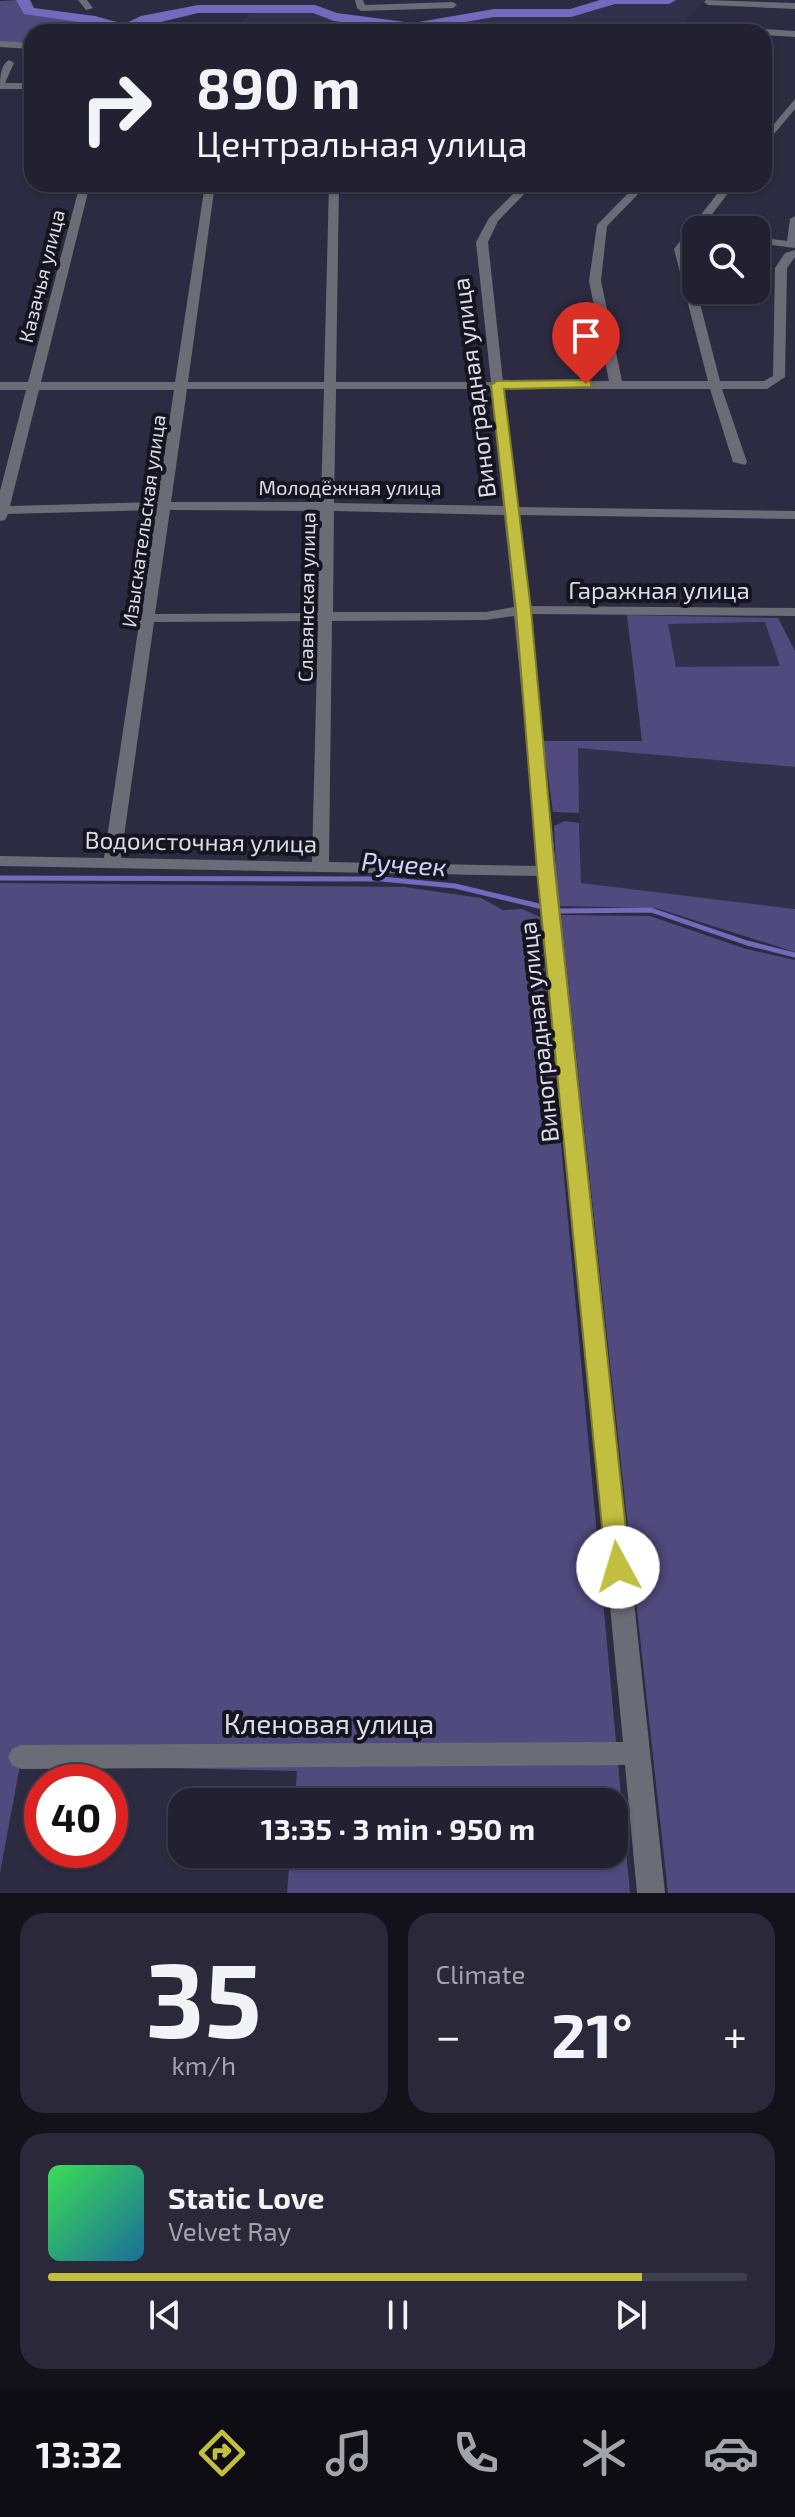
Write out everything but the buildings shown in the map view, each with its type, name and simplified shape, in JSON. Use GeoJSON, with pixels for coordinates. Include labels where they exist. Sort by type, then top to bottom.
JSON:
{"type":"FeatureCollection","features":[{"type":"Feature","properties":{"kind":"street"},"geometry":{"type":"LineString","coordinates":[[359,0],[361,8],[453,5]]}},
{"type":"Feature","properties":{"kind":"street"},"geometry":{"type":"LineString","coordinates":[[700,11],[708,1],[795,6]]}},
{"type":"Feature","properties":{"kind":"street"},"geometry":{"type":"LineString","coordinates":[[690,24],[693,21]]}},
{"type":"Feature","properties":{"kind":"street"},"geometry":{"type":"LineString","coordinates":[[772,33],[795,34]]}},
{"type":"Feature","properties":{"kind":"street"},"geometry":{"type":"LineString","coordinates":[[0,44],[24,46]]}},
{"type":"Feature","properties":{"kind":"street"},"geometry":{"type":"LineString","coordinates":[[9,63],[0,86],[24,86]]}},
{"type":"Feature","properties":{"kind":"street"},"geometry":{"type":"LineString","coordinates":[[772,132],[795,102]]}},
{"type":"Feature","properties":{"kind":"street","name":"Казачья улица"},"geometry":{"type":"LineString","coordinates":[[1,513],[83,192]]}},
{"type":"Feature","properties":{"kind":"street","name":"Изыскательская улица"},"geometry":{"type":"LineString","coordinates":[[112,863],[150,618],[209,192]]}},
{"type":"Feature","properties":{"kind":"street","name":"Славянская улица"},"geometry":{"type":"LineString","coordinates":[[320,866],[334,192]]}},
{"type":"Feature","properties":{"kind":"street","name":"Виноградная улица"},"geometry":{"type":"LineString","coordinates":[[521,192],[493,220],[482,242],[524,610],[546,871],[651,1893]]}},
{"type":"Feature","properties":{"kind":"street"},"geometry":{"type":"LineString","coordinates":[[616,384],[595,281],[602,225],[635,192]]}},
{"type":"Feature","properties":{"kind":"street"},"geometry":{"type":"LineString","coordinates":[[707,216],[724,192]]}},
{"type":"Feature","properties":{"kind":"street"},"geometry":{"type":"LineString","coordinates":[[0,386],[758,386],[779,377],[781,268],[794,248],[795,219]]}},
{"type":"Feature","properties":{"kind":"street"},"geometry":{"type":"LineString","coordinates":[[770,243],[794,248]]}},
{"type":"Feature","properties":{"kind":"street"},"geometry":{"type":"LineString","coordinates":[[694,304],[715,385],[740,462]]}},
{"type":"Feature","properties":{"kind":"street","name":"Молодёжная улица"},"geometry":{"type":"LineString","coordinates":[[1,513],[165,506],[450,507],[513,511],[795,515]]}},
{"type":"Feature","properties":{"kind":"street","name":"Гаражная улица"},"geometry":{"type":"LineString","coordinates":[[150,618],[486,616],[524,610],[795,612]]}},
{"type":"Feature","properties":{"kind":"street","name":"Водоисточная улица"},"geometry":{"type":"LineString","coordinates":[[0,861],[546,871]]}},
{"type":"Feature","properties":{"kind":"street","name":"Кленовая улица"},"geometry":{"type":"LineString","coordinates":[[21,1757],[637,1753]]}},
{"type":"Feature","properties":{"kind":"shaded area"},"geometry":{"type":"Polygon","coordinates":[[[20,0],[26,11],[97,24],[24,24],[24,45],[0,44],[0,1],[20,0]]]}},
{"type":"Feature","properties":{"kind":"shaded area"},"geometry":{"type":"Polygon","coordinates":[[[705,0],[682,24],[432,24],[494,14],[572,14],[615,1],[705,0]]]}},
{"type":"Feature","properties":{"kind":"shaded area"},"geometry":{"type":"Polygon","coordinates":[[[252,10],[313,10],[332,17],[389,24],[239,24],[252,10]]]}},
{"type":"Feature","properties":{"kind":"shaded area"},"geometry":{"type":"Polygon","coordinates":[[[165,17],[156,24],[142,24],[154,19],[165,17]]]}},
{"type":"Feature","properties":{"kind":"shaded area"},"geometry":{"type":"Polygon","coordinates":[[[627,615],[778,618],[795,651],[795,767],[578,748],[579,813],[553,812],[543,741],[642,741],[627,615]],[[765,622],[668,624],[676,667],[780,666],[765,622]]]}},
{"type":"Feature","properties":{"kind":"shaded area"},"geometry":{"type":"Polygon","coordinates":[[[766,622],[780,666],[677,667],[667,624],[766,622]]]}},
{"type":"Feature","properties":{"kind":"shaded area"},"geometry":{"type":"Polygon","coordinates":[[[578,748],[795,767],[795,909],[581,883],[578,748]]]}},
{"type":"Feature","properties":{"kind":"shaded area"},"geometry":{"type":"Polygon","coordinates":[[[565,821],[579,823],[581,883],[795,909],[795,952],[656,908],[558,906],[554,826],[565,821]]]}},
{"type":"Feature","properties":{"kind":"shaded area"},"geometry":{"type":"Polygon","coordinates":[[[0,883],[404,887],[481,898],[503,910],[522,909],[540,917],[620,1788],[296,1788],[297,1771],[128,1767],[128,1764],[24,1764],[20,1765],[0,1873],[0,883]]]}},
{"type":"Feature","properties":{"kind":"shaded area"},"geometry":{"type":"Polygon","coordinates":[[[561,915],[650,916],[746,949],[795,960],[795,1893],[668,1893],[561,915]]]}},
{"type":"Feature","properties":{"kind":"shaded area"},"geometry":{"type":"Polygon","coordinates":[[[289,1868],[628,1868],[630,1893],[287,1893],[289,1868]]]}},
{"type":"Feature","properties":{"kind":"waterway"},"geometry":{"type":"LineString","coordinates":[[23,0],[29,11],[108,24]]}},
{"type":"Feature","properties":{"kind":"waterway"},"geometry":{"type":"LineString","coordinates":[[430,24],[494,13],[571,13],[614,0],[669,0]]}},
{"type":"Feature","properties":{"kind":"waterway"},"geometry":{"type":"LineString","coordinates":[[136,24],[146,19],[198,9],[315,9],[334,17],[389,24]]}},
{"type":"Feature","properties":{"kind":"waterway","name":"Ручеек"},"geometry":{"type":"LineString","coordinates":[[0,878],[381,879],[455,886],[560,911],[651,910],[747,943],[795,955]]}},
{"type":"Feature","properties":{"kind":"route"},"geometry":{"type":"LineString","coordinates":[[586,384],[497,385],[524,610],[546,871],[618,1567]]}}]}
